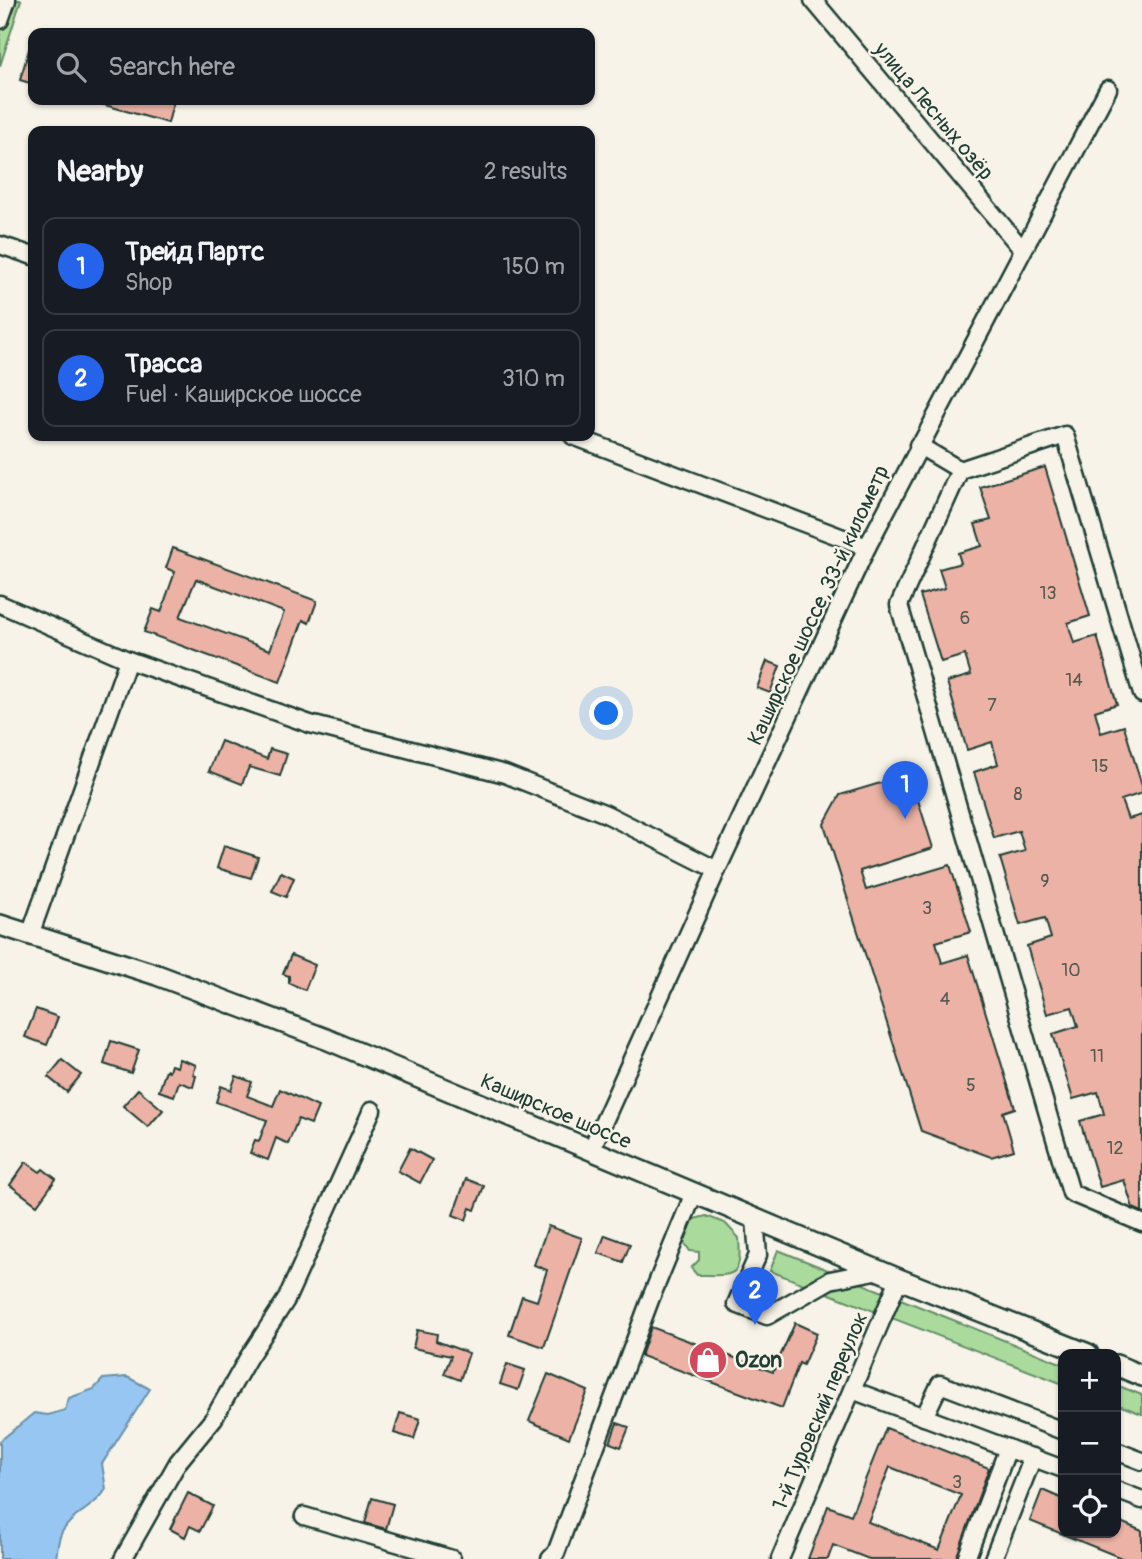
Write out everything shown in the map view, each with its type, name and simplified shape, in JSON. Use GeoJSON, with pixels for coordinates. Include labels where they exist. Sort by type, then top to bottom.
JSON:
{"type":"FeatureCollection","features":[{"type":"Feature","properties":{"kind":"main road","name":"Каширское шоссе"},"geometry":{"type":"LineString","coordinates":[[0,925],[158,975],[326,1039],[899,1279],[1075,1349]]}},
{"type":"Feature","properties":{"kind":"main road"},"geometry":{"type":"LineString","coordinates":[[1121,1367],[1142,1376]]}},
{"type":"Feature","properties":{"kind":"street"},"geometry":{"type":"LineString","coordinates":[[0,20],[7,0]]}},
{"type":"Feature","properties":{"kind":"street","name":"улица Лесных озёр"},"geometry":{"type":"LineString","coordinates":[[813,0],[1022,249]]}},
{"type":"Feature","properties":{"kind":"street","name":"Каширское шоссе, 33-й километр"},"geometry":{"type":"LineString","coordinates":[[591,1150],[867,547],[918,445],[1108,89]]}},
{"type":"Feature","properties":{"kind":"street"},"geometry":{"type":"LineString","coordinates":[[0,245],[28,254]]}},
{"type":"Feature","properties":{"kind":"street"},"geometry":{"type":"LineString","coordinates":[[1142,694],[1065,435],[960,470],[899,605],[1071,1193],[1142,1223]]}},
{"type":"Feature","properties":{"kind":"street"},"geometry":{"type":"LineString","coordinates":[[586,441],[867,547]]}},
{"type":"Feature","properties":{"kind":"street"},"geometry":{"type":"LineString","coordinates":[[918,445],[960,470]]}},
{"type":"Feature","properties":{"kind":"street"},"geometry":{"type":"LineString","coordinates":[[0,604],[128,660],[310,724],[505,774],[606,814],[717,870]]}},
{"type":"Feature","properties":{"kind":"street"},"geometry":{"type":"LineString","coordinates":[[30,935],[128,660]]}},
{"type":"Feature","properties":{"kind":"street"},"geometry":{"type":"LineString","coordinates":[[124,1559],[178,1462],[214,1418],[248,1358],[286,1300],[372,1110]]}},
{"type":"Feature","properties":{"kind":"street"},"geometry":{"type":"LineString","coordinates":[[550,1559],[556,1553],[650,1300],[694,1193]]}},
{"type":"Feature","properties":{"kind":"street"},"geometry":{"type":"LineString","coordinates":[[755,1219],[758,1255],[736,1304],[768,1317],[830,1280],[880,1270]]}},
{"type":"Feature","properties":{"kind":"street","name":"1-й Туровский переулок"},"geometry":{"type":"LineString","coordinates":[[780,1559],[899,1279]]}},
{"type":"Feature","properties":{"kind":"street"},"geometry":{"type":"LineString","coordinates":[[925,1416],[940,1384],[1058,1429]]}},
{"type":"Feature","properties":{"kind":"street"},"geometry":{"type":"LineString","coordinates":[[852,1390],[1058,1467]]}},
{"type":"Feature","properties":{"kind":"street"},"geometry":{"type":"LineString","coordinates":[[966,1559],[1008,1448]]}},
{"type":"Feature","properties":{"kind":"street"},"geometry":{"type":"LineString","coordinates":[[1121,1453],[1142,1461]]}},
{"type":"Feature","properties":{"kind":"street"},"geometry":{"type":"LineString","coordinates":[[993,1559],[1033,1457]]}},
{"type":"Feature","properties":{"kind":"street"},"geometry":{"type":"LineString","coordinates":[[1121,1492],[1142,1500]]}},
{"type":"Feature","properties":{"kind":"street"},"geometry":{"type":"LineString","coordinates":[[304,1516],[452,1559]]}},
{"type":"Feature","properties":{"kind":"green space"},"geometry":{"type":"Polygon","coordinates":[[[0,0],[21,0],[0,66],[0,0]]]}},
{"type":"Feature","properties":{"kind":"green space"},"geometry":{"type":"Polygon","coordinates":[[[706,1216],[725,1223],[739,1238],[739,1261],[733,1272],[697,1275],[691,1268],[699,1260],[699,1252],[690,1251],[681,1238],[686,1221],[706,1216]]]}},
{"type":"Feature","properties":{"kind":"green space"},"geometry":{"type":"Polygon","coordinates":[[[778,1250],[1058,1362],[1058,1382],[770,1271],[778,1250]]]}},
{"type":"Feature","properties":{"kind":"green space"},"geometry":{"type":"Polygon","coordinates":[[[1121,1387],[1142,1395],[1142,1414],[1121,1406],[1121,1387]]]}},
{"type":"Feature","properties":{"kind":"water"},"geometry":{"type":"Polygon","coordinates":[[[127,1377],[150,1389],[102,1464],[106,1489],[102,1495],[67,1525],[60,1538],[56,1559],[0,1559],[0,1441],[34,1413],[48,1415],[65,1410],[69,1398],[94,1389],[103,1379],[127,1377]]]}},
{"type":"Feature","properties":{"kind":"building"},"geometry":{"type":"Polygon","coordinates":[[[28,53],[28,82],[20,80],[28,53]]]}},
{"type":"Feature","properties":{"kind":"building"},"geometry":{"type":"Polygon","coordinates":[[[105,105],[173,105],[168,123],[105,105]]]}},
{"type":"Feature","properties":{"kind":"building"},"geometry":{"type":"Polygon","coordinates":[[[1045,467],[1090,616],[1068,623],[1074,643],[1097,636],[1117,704],[1095,711],[1101,733],[1124,726],[1142,786],[1142,793],[1121,800],[1128,819],[1142,815],[1142,1212],[1133,1208],[1124,1180],[1100,1187],[1080,1121],[1104,1114],[1098,1092],[1073,1099],[1053,1034],[1078,1026],[1072,1007],[1047,1014],[1027,946],[1051,938],[1045,918],[1020,925],[1000,858],[1025,851],[1019,831],[994,838],[974,772],[998,764],[992,742],[967,750],[947,682],[971,675],[965,655],[941,662],[920,595],[945,588],[939,569],[961,563],[958,553],[982,546],[975,524],[991,520],[980,487],[1045,467]]]}},
{"type":"Feature","properties":{"kind":"building"},"geometry":{"type":"Polygon","coordinates":[[[173,548],[317,601],[309,623],[303,620],[280,682],[144,632],[153,609],[161,612],[175,572],[166,568],[173,548]],[[196,579],[180,617],[270,650],[284,612],[196,579]]]}},
{"type":"Feature","properties":{"kind":"building"},"geometry":{"type":"Polygon","coordinates":[[[767,661],[780,666],[770,693],[757,688],[767,661]]]}},
{"type":"Feature","properties":{"kind":"building"},"geometry":{"type":"Polygon","coordinates":[[[221,741],[267,759],[270,749],[287,754],[280,776],[249,767],[242,784],[209,771],[221,741]]]}},
{"type":"Feature","properties":{"kind":"building"},"geometry":{"type":"Polygon","coordinates":[[[887,781],[889,789],[912,781],[933,848],[860,871],[866,890],[950,865],[971,932],[936,942],[942,963],[968,955],[1015,1108],[1003,1112],[1014,1150],[991,1157],[921,1131],[824,824],[840,795],[887,781]]]}},
{"type":"Feature","properties":{"kind":"building"},"geometry":{"type":"Polygon","coordinates":[[[224,846],[258,857],[251,878],[217,868],[224,846]]]}},
{"type":"Feature","properties":{"kind":"building"},"geometry":{"type":"Polygon","coordinates":[[[281,872],[294,878],[286,897],[272,891],[281,872]]]}},
{"type":"Feature","properties":{"kind":"building"},"geometry":{"type":"Polygon","coordinates":[[[291,955],[315,965],[305,990],[289,983],[289,976],[283,974],[291,955]]]}},
{"type":"Feature","properties":{"kind":"building"},"geometry":{"type":"Polygon","coordinates":[[[36,1009],[58,1017],[47,1045],[25,1037],[36,1009]]]}},
{"type":"Feature","properties":{"kind":"building"},"geometry":{"type":"Polygon","coordinates":[[[111,1041],[139,1050],[131,1073],[104,1064],[111,1041]]]}},
{"type":"Feature","properties":{"kind":"building"},"geometry":{"type":"Polygon","coordinates":[[[179,1059],[196,1065],[193,1087],[179,1082],[174,1096],[159,1091],[166,1070],[169,1071],[171,1065],[177,1067],[179,1059]]]}},
{"type":"Feature","properties":{"kind":"building"},"geometry":{"type":"Polygon","coordinates":[[[62,1060],[81,1075],[67,1092],[48,1077],[62,1060]]]}},
{"type":"Feature","properties":{"kind":"building"},"geometry":{"type":"Polygon","coordinates":[[[236,1076],[252,1082],[247,1096],[273,1106],[280,1089],[318,1107],[311,1124],[298,1119],[288,1144],[276,1138],[268,1160],[250,1153],[255,1140],[259,1141],[267,1120],[216,1102],[221,1086],[231,1090],[236,1076]]]}},
{"type":"Feature","properties":{"kind":"building"},"geometry":{"type":"Polygon","coordinates":[[[138,1089],[163,1110],[148,1127],[123,1106],[138,1089]]]}},
{"type":"Feature","properties":{"kind":"building"},"geometry":{"type":"Polygon","coordinates":[[[410,1148],[432,1160],[420,1183],[398,1171],[410,1148]]]}},
{"type":"Feature","properties":{"kind":"building"},"geometry":{"type":"Polygon","coordinates":[[[26,1162],[40,1172],[43,1169],[56,1179],[37,1205],[10,1185],[26,1162]]]}},
{"type":"Feature","properties":{"kind":"building"},"geometry":{"type":"Polygon","coordinates":[[[466,1179],[484,1186],[475,1210],[470,1208],[466,1220],[453,1215],[466,1179]]]}},
{"type":"Feature","properties":{"kind":"building"},"geometry":{"type":"Polygon","coordinates":[[[548,1226],[582,1238],[544,1347],[509,1335],[522,1296],[537,1301],[547,1270],[534,1265],[548,1226]]]}},
{"type":"Feature","properties":{"kind":"building"},"geometry":{"type":"Polygon","coordinates":[[[605,1235],[630,1244],[623,1262],[598,1253],[605,1235]]]}},
{"type":"Feature","properties":{"kind":"building"},"geometry":{"type":"Polygon","coordinates":[[[795,1323],[817,1333],[803,1365],[799,1363],[782,1408],[641,1356],[651,1327],[773,1372],[795,1323]]]}},
{"type":"Feature","properties":{"kind":"building"},"geometry":{"type":"Polygon","coordinates":[[[417,1330],[437,1334],[436,1341],[469,1353],[460,1380],[444,1374],[451,1356],[413,1348],[417,1330]]]}},
{"type":"Feature","properties":{"kind":"building"},"geometry":{"type":"Polygon","coordinates":[[[507,1364],[525,1370],[518,1390],[500,1384],[507,1364]]]}},
{"type":"Feature","properties":{"kind":"building"},"geometry":{"type":"Polygon","coordinates":[[[548,1374],[588,1391],[569,1438],[529,1421],[548,1374]]]}},
{"type":"Feature","properties":{"kind":"building"},"geometry":{"type":"Polygon","coordinates":[[[400,1413],[420,1419],[414,1439],[394,1433],[400,1413]]]}},
{"type":"Feature","properties":{"kind":"building"},"geometry":{"type":"Polygon","coordinates":[[[617,1423],[629,1427],[621,1447],[610,1443],[617,1423]]]}},
{"type":"Feature","properties":{"kind":"building"},"geometry":{"type":"Polygon","coordinates":[[[886,1428],[989,1468],[956,1559],[869,1559],[833,1545],[828,1559],[808,1559],[828,1506],[851,1515],[886,1428]],[[890,1467],[868,1522],[939,1550],[961,1495],[890,1467]]]}},
{"type":"Feature","properties":{"kind":"building"},"geometry":{"type":"Polygon","coordinates":[[[1042,1490],[1058,1497],[1058,1532],[1030,1521],[1042,1490]]]}},
{"type":"Feature","properties":{"kind":"building"},"geometry":{"type":"Polygon","coordinates":[[[188,1493],[213,1506],[200,1531],[190,1526],[185,1537],[170,1529],[188,1493]]]}},
{"type":"Feature","properties":{"kind":"building"},"geometry":{"type":"Polygon","coordinates":[[[372,1498],[393,1504],[386,1529],[365,1523],[372,1498]]]}},
{"type":"Feature","properties":{"kind":"building"},"geometry":{"type":"Polygon","coordinates":[[[1121,1522],[1142,1531],[1142,1559],[1124,1559],[1072,1538],[1121,1538],[1121,1522]]]}},
{"type":"Feature","properties":{"kind":"place","name":"Трейд Партс"},"geometry":{"type":"Point","coordinates":[905,819]}},
{"type":"Feature","properties":{"kind":"place","name":"Трасса"},"geometry":{"type":"Point","coordinates":[755,1325]}},
{"type":"Feature","properties":{"kind":"place","name":"Ozon"},"geometry":{"type":"Point","coordinates":[708,1360]}}]}
